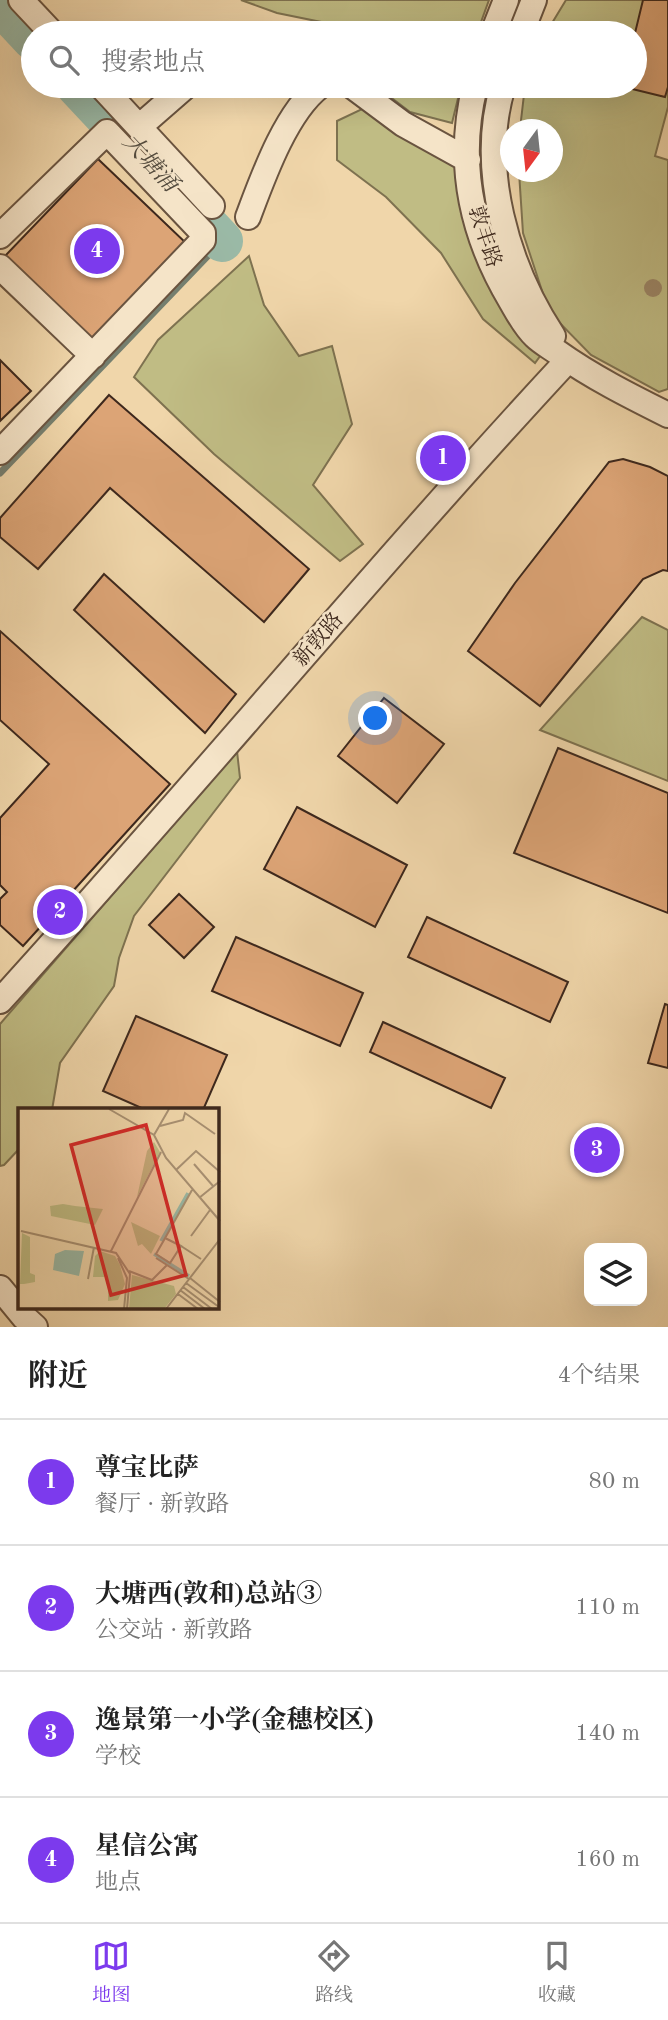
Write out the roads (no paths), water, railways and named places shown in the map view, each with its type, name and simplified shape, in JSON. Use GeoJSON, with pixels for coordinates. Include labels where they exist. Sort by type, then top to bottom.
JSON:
{"type":"FeatureCollection","features":[{"type":"Feature","properties":{"kind":"street"},"geometry":{"type":"LineString","coordinates":[[21,0],[41,21]]}},
{"type":"Feature","properties":{"kind":"street"},"geometry":{"type":"LineString","coordinates":[[498,21],[506,0]]}},
{"type":"Feature","properties":{"kind":"street"},"geometry":{"type":"LineString","coordinates":[[526,21],[534,0]]}},
{"type":"Feature","properties":{"kind":"street"},"geometry":{"type":"LineString","coordinates":[[112,98],[212,206]]}},
{"type":"Feature","properties":{"kind":"street"},"geometry":{"type":"LineString","coordinates":[[139,127],[172,98]]}},
{"type":"Feature","properties":{"kind":"street"},"geometry":{"type":"LineString","coordinates":[[248,217],[265,172],[286,130],[307,98]]}},
{"type":"Feature","properties":{"kind":"street"},"geometry":{"type":"LineString","coordinates":[[368,98],[403,124],[468,160]]}},
{"type":"Feature","properties":{"kind":"street","name":"敦丰路"},"geometry":{"type":"LineString","coordinates":[[472,98],[467,135],[468,177],[476,223],[497,277],[518,313],[535,336],[568,360],[668,415]]}},
{"type":"Feature","properties":{"kind":"street","name":"敦丰路"},"geometry":{"type":"LineString","coordinates":[[499,98],[495,144],[496,188],[505,232],[525,287],[568,360]]}},
{"type":"Feature","properties":{"kind":"street"},"geometry":{"type":"LineString","coordinates":[[0,236],[107,132],[203,233],[203,240],[0,452]]}},
{"type":"Feature","properties":{"kind":"street"},"geometry":{"type":"LineString","coordinates":[[0,267],[93,356]]}},
{"type":"Feature","properties":{"kind":"street","name":"新敦路"},"geometry":{"type":"LineString","coordinates":[[0,1001],[485,450],[568,360]]}},
{"type":"Feature","properties":{"kind":"street"},"geometry":{"type":"LineString","coordinates":[[0,1288],[18,1310]]}},
{"type":"Feature","properties":{"kind":"street"},"geometry":{"type":"LineString","coordinates":[[18,1310],[35,1327]]}},
{"type":"Feature","properties":{"kind":"waterway","name":"大塘涌"},"geometry":{"type":"LineString","coordinates":[[0,4],[21,26]]}},
{"type":"Feature","properties":{"kind":"waterway","name":"大塘涌"},"geometry":{"type":"LineString","coordinates":[[88,98],[222,241]]}},
{"type":"Feature","properties":{"kind":"waterway"},"geometry":{"type":"LineString","coordinates":[[0,473],[222,241]]}},
{"type":"Feature","properties":{"kind":"place","name":"星信公寓"},"geometry":{"type":"Point","coordinates":[97,251]}},
{"type":"Feature","properties":{"kind":"place","name":"尊宝比萨"},"geometry":{"type":"Point","coordinates":[443,458]}},
{"type":"Feature","properties":{"kind":"place","name":"大塘西(敦和)总站③"},"geometry":{"type":"Point","coordinates":[60,912]}},
{"type":"Feature","properties":{"kind":"place","name":"逸景第一小学(金穗校区)"},"geometry":{"type":"Point","coordinates":[597,1150]}}]}
